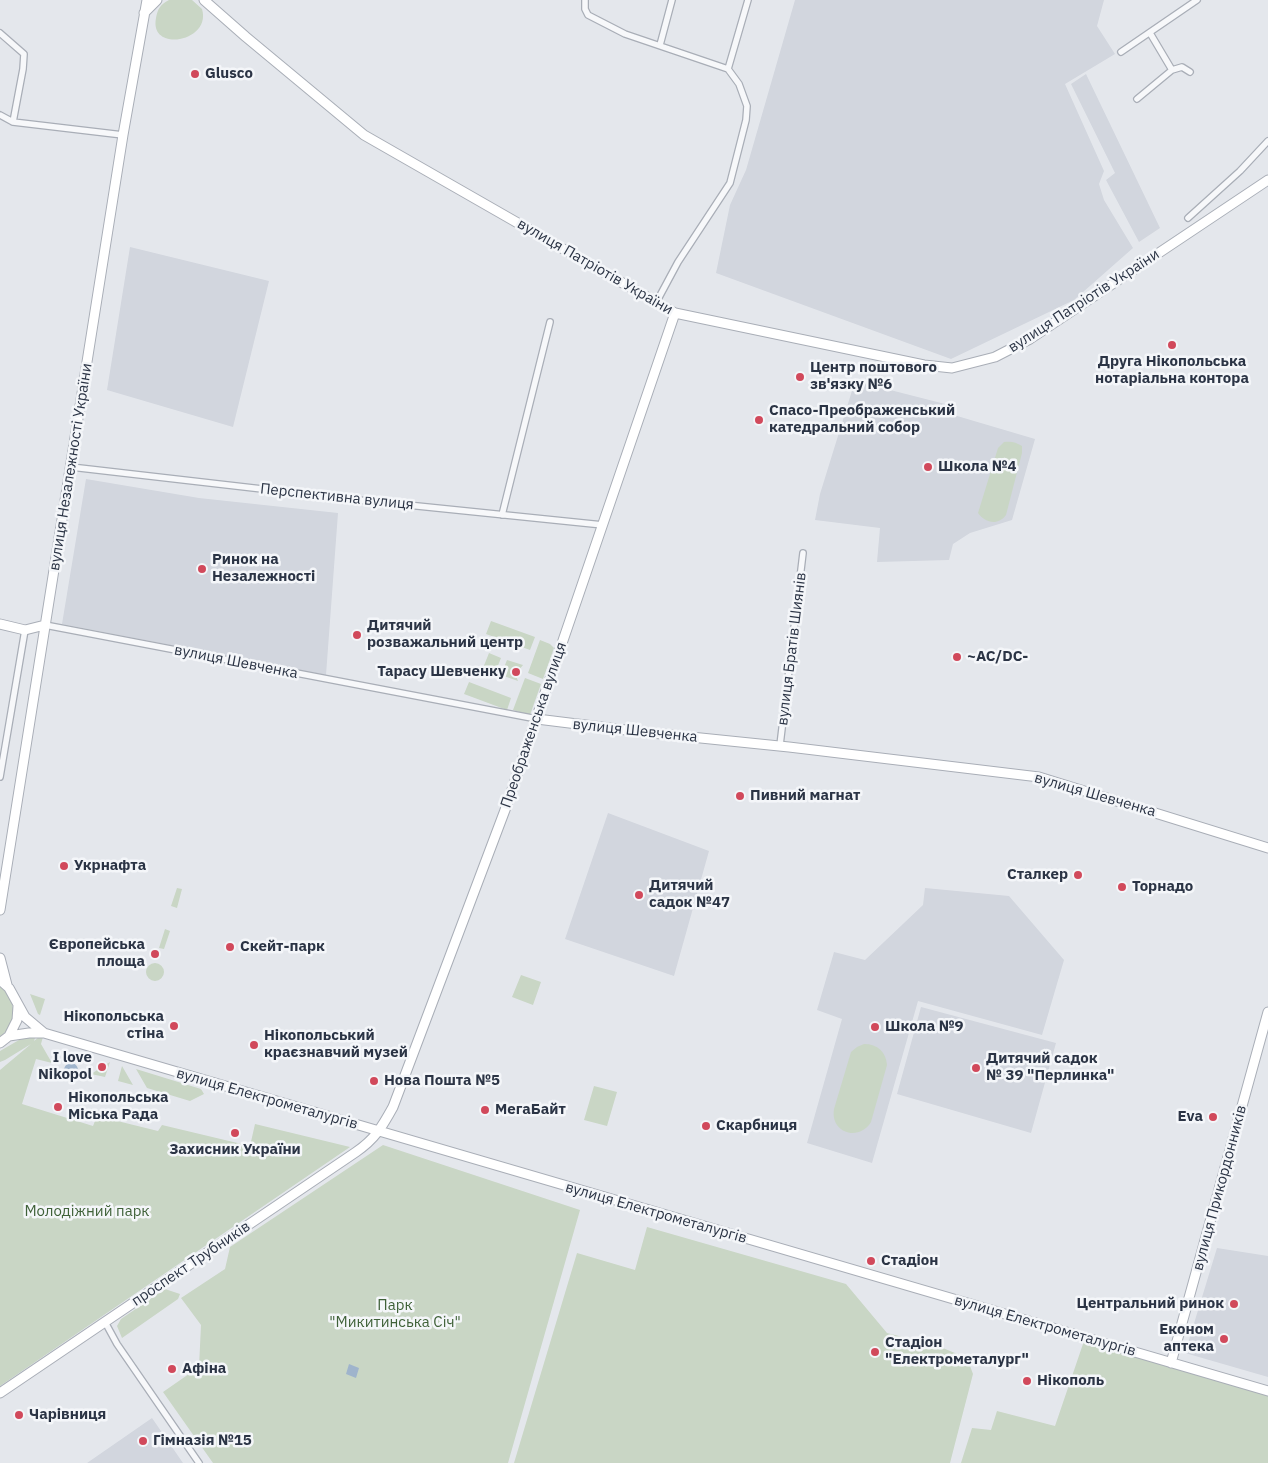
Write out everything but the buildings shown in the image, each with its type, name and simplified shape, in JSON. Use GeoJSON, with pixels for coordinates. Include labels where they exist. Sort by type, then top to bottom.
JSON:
{"type":"FeatureCollection","features":[{"type":"Feature","properties":{"kind":"main road","name":"вулиця Незалежності України"},"geometry":{"type":"LineString","coordinates":[[141,0],[142,24]]}},
{"type":"Feature","properties":{"kind":"main road","name":"вулиця Незалежності України"},"geometry":{"type":"LineString","coordinates":[[0,910],[123,135],[147,0]]}},
{"type":"Feature","properties":{"kind":"main road"},"geometry":{"type":"LineString","coordinates":[[144,13],[157,0]]}},
{"type":"Feature","properties":{"kind":"main road","name":"вулиця Патріотів України"},"geometry":{"type":"LineString","coordinates":[[204,0],[364,135],[675,314],[924,365],[952,368],[995,358],[1030,339],[1268,180]]}},
{"type":"Feature","properties":{"kind":"main road","name":"Преображенська вулиця"},"geometry":{"type":"LineString","coordinates":[[379,1132],[392,1107],[505,810],[675,314]]}},
{"type":"Feature","properties":{"kind":"main road","name":"вулиця Шевченка"},"geometry":{"type":"LineString","coordinates":[[0,624],[25,630],[45,625]]}},
{"type":"Feature","properties":{"kind":"main road","name":"вулиця Шевченка"},"geometry":{"type":"LineString","coordinates":[[537,719],[1040,777],[1268,848]]}},
{"type":"Feature","properties":{"kind":"main road","name":"вулиця Електрометалургів"},"geometry":{"type":"LineString","coordinates":[[0,958],[3,982],[15,996],[18,1006],[25,1017],[44,1033]]}},
{"type":"Feature","properties":{"kind":"main road"},"geometry":{"type":"LineString","coordinates":[[0,1044],[9,1036],[17,1020],[18,1006]]}},
{"type":"Feature","properties":{"kind":"main road","name":"вулиця Прикордонників"},"geometry":{"type":"LineString","coordinates":[[1171,1363],[1268,1012]]}},
{"type":"Feature","properties":{"kind":"main road","name":"вулиця Електрометалургів"},"geometry":{"type":"LineString","coordinates":[[9,1036],[44,1033],[1268,1391]]}},
{"type":"Feature","properties":{"kind":"main road","name":"проспект Трубників"},"geometry":{"type":"LineString","coordinates":[[0,1393],[361,1148],[379,1132]]}},
{"type":"Feature","properties":{"kind":"street"},"geometry":{"type":"LineString","coordinates":[[585,0],[585,9],[588,15],[625,34],[728,69],[738,84],[747,106],[746,120],[730,183],[678,262],[656,303]]}},
{"type":"Feature","properties":{"kind":"street"},"geometry":{"type":"LineString","coordinates":[[660,45],[672,0]]}},
{"type":"Feature","properties":{"kind":"street"},"geometry":{"type":"LineString","coordinates":[[728,69],[748,0]]}},
{"type":"Feature","properties":{"kind":"street"},"geometry":{"type":"LineString","coordinates":[[1121,52],[1197,0]]}},
{"type":"Feature","properties":{"kind":"street"},"geometry":{"type":"LineString","coordinates":[[0,33],[24,54],[13,122]]}},
{"type":"Feature","properties":{"kind":"street"},"geometry":{"type":"LineString","coordinates":[[1150,33],[1172,70]]}},
{"type":"Feature","properties":{"kind":"street"},"geometry":{"type":"LineString","coordinates":[[1136,99],[1172,70],[1182,67],[1190,72]]}},
{"type":"Feature","properties":{"kind":"street"},"geometry":{"type":"LineString","coordinates":[[0,115],[13,122],[123,135]]}},
{"type":"Feature","properties":{"kind":"street"},"geometry":{"type":"LineString","coordinates":[[1188,218],[1268,141]]}},
{"type":"Feature","properties":{"kind":"street"},"geometry":{"type":"LineString","coordinates":[[502,515],[550,322]]}},
{"type":"Feature","properties":{"kind":"street","name":"Перспективна вулиця"},"geometry":{"type":"LineString","coordinates":[[71,467],[349,499],[603,525]]}},
{"type":"Feature","properties":{"kind":"street","name":"вулиця Братів Шиянів"},"geometry":{"type":"LineString","coordinates":[[780,746],[803,553]]}},
{"type":"Feature","properties":{"kind":"street","name":"вулиця Шевченка"},"geometry":{"type":"LineString","coordinates":[[45,625],[537,719]]}},
{"type":"Feature","properties":{"kind":"street"},"geometry":{"type":"LineString","coordinates":[[0,777],[25,630]]}},
{"type":"Feature","properties":{"kind":"street"},"geometry":{"type":"LineString","coordinates":[[105,1322],[116,1344],[199,1463]]}},
{"type":"Feature","properties":{"kind":"shaded area"},"geometry":{"type":"Polygon","coordinates":[[[795,0],[1104,0],[1097,26],[1115,54],[1065,84],[1104,171],[1099,184],[1104,200],[1133,248],[1074,300],[951,359],[716,273],[730,205],[746,170],[795,0]]]}},
{"type":"Feature","properties":{"kind":"shaded area"},"geometry":{"type":"Polygon","coordinates":[[[1086,74],[1160,228],[1139,242],[1106,180],[1115,173],[1071,84],[1086,74]]]}},
{"type":"Feature","properties":{"kind":"shaded area"},"geometry":{"type":"Polygon","coordinates":[[[130,247],[269,281],[233,427],[107,390],[130,247]]]}},
{"type":"Feature","properties":{"kind":"shaded area","name":"Школа №4"},"geometry":{"type":"Polygon","coordinates":[[[855,381],[949,405],[947,413],[1035,439],[1012,520],[970,533],[953,544],[949,560],[877,562],[880,528],[815,520],[820,494],[855,381]]]}},
{"type":"Feature","properties":{"kind":"shaded area","name":"Ринок на Незалежності"},"geometry":{"type":"Polygon","coordinates":[[[86,479],[199,498],[338,513],[326,675],[62,624],[86,479]]]}},
{"type":"Feature","properties":{"kind":"shaded area","name":"Дитячий садок №47"},"geometry":{"type":"Polygon","coordinates":[[[608,813],[709,851],[674,976],[565,939],[608,813]]]}},
{"type":"Feature","properties":{"kind":"shaded area","name":"Школа №9"},"geometry":{"type":"Polygon","coordinates":[[[925,888],[1009,896],[1064,960],[1042,1035],[918,1001],[872,1163],[807,1143],[842,1019],[817,1010],[834,952],[865,960],[923,905],[925,888]]]}},
{"type":"Feature","properties":{"kind":"shaded area","name":"Дитячий садок № 39 \"Перлинка\""},"geometry":{"type":"Polygon","coordinates":[[[921,1007],[1056,1043],[1031,1133],[897,1094],[921,1007]]]}},
{"type":"Feature","properties":{"kind":"shaded area","name":"Центральний ринок"},"geometry":{"type":"Polygon","coordinates":[[[1217,1248],[1268,1256],[1268,1377],[1185,1353],[1217,1248]]]}},
{"type":"Feature","properties":{"kind":"shaded area","name":"Гімназія №15"},"geometry":{"type":"Polygon","coordinates":[[[152,1418],[183,1463],[87,1463],[152,1418]]]}},
{"type":"Feature","properties":{"kind":"green space"},"geometry":{"type":"Polygon","coordinates":[[[169,0],[192,0],[202,9],[203,20],[198,29],[190,36],[170,39],[162,36],[156,29],[156,18],[159,9],[161,5],[169,0]]]}},
{"type":"Feature","properties":{"kind":"green space"},"geometry":{"type":"Polygon","coordinates":[[[1004,442],[1013,442],[1022,446],[1022,453],[1006,515],[999,521],[992,522],[984,519],[978,513],[998,448],[1004,442]]]}},
{"type":"Feature","properties":{"kind":"green space"},"geometry":{"type":"Polygon","coordinates":[[[491,621],[535,637],[530,650],[486,634],[491,621]]]}},
{"type":"Feature","properties":{"kind":"green space"},"geometry":{"type":"Polygon","coordinates":[[[540,640],[554,648],[543,679],[528,673],[540,640]]]}},
{"type":"Feature","properties":{"kind":"green space"},"geometry":{"type":"Polygon","coordinates":[[[489,653],[501,658],[495,673],[483,668],[489,653]]]}},
{"type":"Feature","properties":{"kind":"green space"},"geometry":{"type":"Polygon","coordinates":[[[507,660],[523,665],[519,670],[514,668],[512,674],[516,676],[518,681],[501,675],[507,660]]]}},
{"type":"Feature","properties":{"kind":"green space"},"geometry":{"type":"Polygon","coordinates":[[[525,678],[541,684],[530,715],[513,710],[525,678]]]}},
{"type":"Feature","properties":{"kind":"green space"},"geometry":{"type":"Polygon","coordinates":[[[469,682],[511,698],[507,710],[464,694],[469,682]]]}},
{"type":"Feature","properties":{"kind":"green space"},"geometry":{"type":"Polygon","coordinates":[[[177,888],[182,889],[177,908],[171,906],[177,888]]]}},
{"type":"Feature","properties":{"kind":"green space"},"geometry":{"type":"Polygon","coordinates":[[[165,929],[170,931],[164,949],[159,948],[165,929]]]}},
{"type":"Feature","properties":{"kind":"green space"},"geometry":{"type":"Polygon","coordinates":[[[155,963],[161,966],[164,972],[161,978],[155,981],[149,978],[146,972],[149,966],[155,963]]]}},
{"type":"Feature","properties":{"kind":"green space"},"geometry":{"type":"Polygon","coordinates":[[[521,975],[541,982],[533,1005],[512,997],[521,975]]]}},
{"type":"Feature","properties":{"kind":"green space"},"geometry":{"type":"Polygon","coordinates":[[[0,986],[10,998],[13,1012],[10,1025],[0,1037],[0,986]]]}},
{"type":"Feature","properties":{"kind":"green space"},"geometry":{"type":"Polygon","coordinates":[[[30,994],[45,999],[40,1015],[38,1014],[30,994]]]}},
{"type":"Feature","properties":{"kind":"green space","name":"Молодіжний парк"},"geometry":{"type":"Polygon","coordinates":[[[44,1033],[41,1044],[52,1063],[36,1059],[22,1104],[93,1126],[97,1116],[158,1131],[162,1125],[250,1146],[255,1124],[350,1147],[0,1386],[0,1070],[31,1044],[0,1062],[0,1051],[28,1037],[35,1038],[34,1041],[44,1033]]]}},
{"type":"Feature","properties":{"kind":"green space"},"geometry":{"type":"Polygon","coordinates":[[[864,1044],[877,1047],[885,1056],[887,1065],[871,1122],[860,1132],[846,1132],[836,1124],[834,1109],[851,1052],[864,1044]]]}},
{"type":"Feature","properties":{"kind":"green space"},"geometry":{"type":"Polygon","coordinates":[[[110,1062],[105,1077],[91,1074],[110,1062]]]}},
{"type":"Feature","properties":{"kind":"green space"},"geometry":{"type":"Polygon","coordinates":[[[122,1066],[133,1085],[118,1081],[122,1066]]]}},
{"type":"Feature","properties":{"kind":"green space"},"geometry":{"type":"Polygon","coordinates":[[[136,1069],[201,1089],[204,1094],[190,1101],[147,1088],[136,1069]]]}},
{"type":"Feature","properties":{"kind":"green space"},"geometry":{"type":"Polygon","coordinates":[[[594,1086],[617,1092],[607,1126],[584,1120],[594,1086]]]}},
{"type":"Feature","properties":{"kind":"green space","name":"Парк \"Микитинська Січ\""},"geometry":{"type":"Polygon","coordinates":[[[383,1145],[580,1210],[508,1463],[213,1463],[163,1392],[199,1367],[201,1325],[181,1298],[225,1269],[230,1247],[383,1145]]]}},
{"type":"Feature","properties":{"kind":"green space"},"geometry":{"type":"Polygon","coordinates":[[[647,1227],[846,1284],[887,1333],[938,1346],[967,1358],[973,1374],[950,1463],[514,1463],[577,1253],[635,1270],[647,1227]]]}},
{"type":"Feature","properties":{"kind":"green space"},"geometry":{"type":"Polygon","coordinates":[[[165,1289],[180,1294],[178,1299],[122,1338],[117,1326],[121,1319],[165,1289]]]}},
{"type":"Feature","properties":{"kind":"green space"},"geometry":{"type":"Polygon","coordinates":[[[1084,1341],[1268,1396],[1268,1463],[961,1463],[972,1428],[991,1430],[997,1411],[1055,1426],[1084,1341]]]}},
{"type":"Feature","properties":{"kind":"water"},"geometry":{"type":"Polygon","coordinates":[[[71,1063],[76,1065],[78,1070],[76,1075],[71,1077],[66,1075],[64,1070],[66,1065],[71,1063]]]}},
{"type":"Feature","properties":{"kind":"water"},"geometry":{"type":"Polygon","coordinates":[[[349,1364],[359,1368],[356,1378],[346,1374],[349,1364]]]}},
{"type":"Feature","properties":{"kind":"place","name":"Glusco"},"geometry":{"type":"Point","coordinates":[195,74]}},
{"type":"Feature","properties":{"kind":"place","name":"Друга Нікопольська нотаріальна контора"},"geometry":{"type":"Point","coordinates":[1172,345]}},
{"type":"Feature","properties":{"kind":"place","name":"Центр поштового зв'язку №6"},"geometry":{"type":"Point","coordinates":[800,377]}},
{"type":"Feature","properties":{"kind":"place","name":"Спасо-Преображенський катедральний собор"},"geometry":{"type":"Point","coordinates":[759,420]}},
{"type":"Feature","properties":{"kind":"place","name":"Школа №4"},"geometry":{"type":"Point","coordinates":[928,467]}},
{"type":"Feature","properties":{"kind":"place","name":"Ринок на Незалежності"},"geometry":{"type":"Point","coordinates":[202,569]}},
{"type":"Feature","properties":{"kind":"place","name":"Дитячий розважальний центр"},"geometry":{"type":"Point","coordinates":[357,635]}},
{"type":"Feature","properties":{"kind":"place","name":"~AC/DC-"},"geometry":{"type":"Point","coordinates":[957,657]}},
{"type":"Feature","properties":{"kind":"place","name":"Тарасу Шевченку"},"geometry":{"type":"Point","coordinates":[516,672]}},
{"type":"Feature","properties":{"kind":"place","name":"Пивний магнат"},"geometry":{"type":"Point","coordinates":[740,796]}},
{"type":"Feature","properties":{"kind":"place","name":"Укрнафта"},"geometry":{"type":"Point","coordinates":[64,866]}},
{"type":"Feature","properties":{"kind":"place","name":"Сталкер"},"geometry":{"type":"Point","coordinates":[1078,875]}},
{"type":"Feature","properties":{"kind":"place","name":"Торнадо"},"geometry":{"type":"Point","coordinates":[1122,887]}},
{"type":"Feature","properties":{"kind":"place","name":"Дитячий садок №47"},"geometry":{"type":"Point","coordinates":[639,895]}},
{"type":"Feature","properties":{"kind":"place","name":"Скейт-парк"},"geometry":{"type":"Point","coordinates":[230,947]}},
{"type":"Feature","properties":{"kind":"place","name":"Європейська площа"},"geometry":{"type":"Point","coordinates":[155,954]}},
{"type":"Feature","properties":{"kind":"place","name":"Нікопольська стіна"},"geometry":{"type":"Point","coordinates":[174,1026]}},
{"type":"Feature","properties":{"kind":"place","name":"Школа №9"},"geometry":{"type":"Point","coordinates":[875,1027]}},
{"type":"Feature","properties":{"kind":"place","name":"Нiкопольський краєзнавчий музей"},"geometry":{"type":"Point","coordinates":[254,1045]}},
{"type":"Feature","properties":{"kind":"place","name":"I love Nikopol"},"geometry":{"type":"Point","coordinates":[102,1067]}},
{"type":"Feature","properties":{"kind":"place","name":"Дитячий садок № 39 \"Перлинка\""},"geometry":{"type":"Point","coordinates":[976,1068]}},
{"type":"Feature","properties":{"kind":"place","name":"Нова Пошта №5"},"geometry":{"type":"Point","coordinates":[374,1081]}},
{"type":"Feature","properties":{"kind":"place","name":"Нiкопольська Міська Рада"},"geometry":{"type":"Point","coordinates":[58,1107]}},
{"type":"Feature","properties":{"kind":"place","name":"МегаБайт"},"geometry":{"type":"Point","coordinates":[485,1110]}},
{"type":"Feature","properties":{"kind":"place","name":"Eva"},"geometry":{"type":"Point","coordinates":[1213,1117]}},
{"type":"Feature","properties":{"kind":"place","name":"Скарбниця"},"geometry":{"type":"Point","coordinates":[706,1126]}},
{"type":"Feature","properties":{"kind":"place","name":"Захисник України"},"geometry":{"type":"Point","coordinates":[235,1133]}},
{"type":"Feature","properties":{"kind":"place","name":"Стадіон"},"geometry":{"type":"Point","coordinates":[871,1261]}},
{"type":"Feature","properties":{"kind":"place","name":"Центральний ринок"},"geometry":{"type":"Point","coordinates":[1234,1304]}},
{"type":"Feature","properties":{"kind":"place","name":"Економ аптека"},"geometry":{"type":"Point","coordinates":[1224,1339]}},
{"type":"Feature","properties":{"kind":"place","name":"Стадіон \"Електрометалург\""},"geometry":{"type":"Point","coordinates":[875,1352]}},
{"type":"Feature","properties":{"kind":"place","name":"Афіна"},"geometry":{"type":"Point","coordinates":[172,1369]}},
{"type":"Feature","properties":{"kind":"place","name":"Нікополь"},"geometry":{"type":"Point","coordinates":[1027,1381]}},
{"type":"Feature","properties":{"kind":"place","name":"Чарівниця"},"geometry":{"type":"Point","coordinates":[19,1415]}},
{"type":"Feature","properties":{"kind":"place","name":"Гімназія №15"},"geometry":{"type":"Point","coordinates":[143,1441]}}]}
